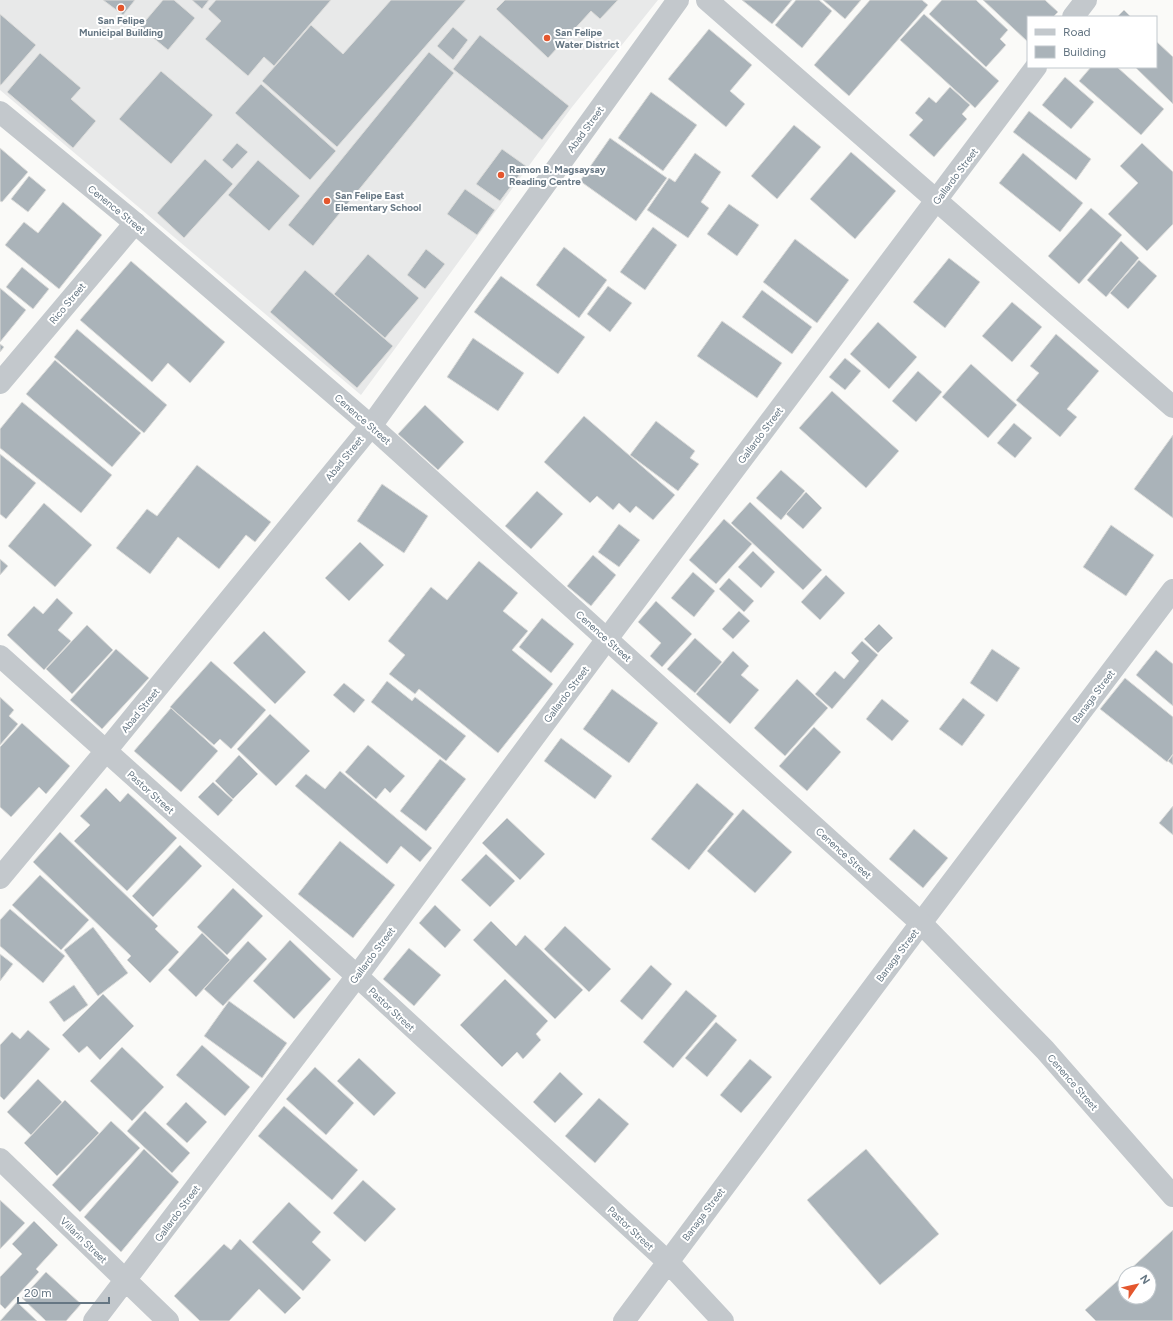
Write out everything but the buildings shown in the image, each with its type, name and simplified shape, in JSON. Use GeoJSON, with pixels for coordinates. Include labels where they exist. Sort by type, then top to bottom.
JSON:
{"type":"FeatureCollection","features":[{"type":"Feature","properties":{"kind":"street","name":"Abad Street"},"geometry":{"type":"LineString","coordinates":[[0,878],[106,752],[371,426],[678,0]]}},
{"type":"Feature","properties":{"kind":"street"},"geometry":{"type":"LineString","coordinates":[[707,0],[1173,406]]}},
{"type":"Feature","properties":{"kind":"street"},"geometry":{"type":"LineString","coordinates":[[1074,16],[1086,0]]}},
{"type":"Feature","properties":{"kind":"street","name":"Gallardo Street"},"geometry":{"type":"LineString","coordinates":[[94,1321],[357,976],[607,639],[1035,68]]}},
{"type":"Feature","properties":{"kind":"street","name":"Cenence Street"},"geometry":{"type":"LineString","coordinates":[[0,112],[135,223],[371,426],[921,923],[1045,1050],[1173,1194]]}},
{"type":"Feature","properties":{"kind":"street","name":"Rico Street"},"geometry":{"type":"LineString","coordinates":[[0,383],[135,223]]}},
{"type":"Feature","properties":{"kind":"street","name":"Banaga Street"},"geometry":{"type":"LineString","coordinates":[[624,1321],[921,923],[1173,590]]}},
{"type":"Feature","properties":{"kind":"street","name":"Pastor Street"},"geometry":{"type":"LineString","coordinates":[[0,656],[357,976],[668,1262],[723,1321]]}},
{"type":"Feature","properties":{"kind":"street","name":"Villarin Street"},"geometry":{"type":"LineString","coordinates":[[0,1159],[168,1321]]}},
{"type":"Feature","properties":{"kind":"shaded area"},"geometry":{"type":"Polygon","coordinates":[[[0,0],[658,0],[572,107],[361,395],[0,90],[0,0]]]}},
{"type":"Feature","properties":{"kind":"place","name":"San Felipe Municipal Building"},"geometry":{"type":"Point","coordinates":[121,8]}},
{"type":"Feature","properties":{"kind":"place","name":"San Felipe Water District"},"geometry":{"type":"Point","coordinates":[547,38]}},
{"type":"Feature","properties":{"kind":"place","name":"Ramon B. Magsaysay Reading Centre"},"geometry":{"type":"Point","coordinates":[501,175]}},
{"type":"Feature","properties":{"kind":"place","name":"San Felipe East Elementary School"},"geometry":{"type":"Point","coordinates":[327,201]}}]}
